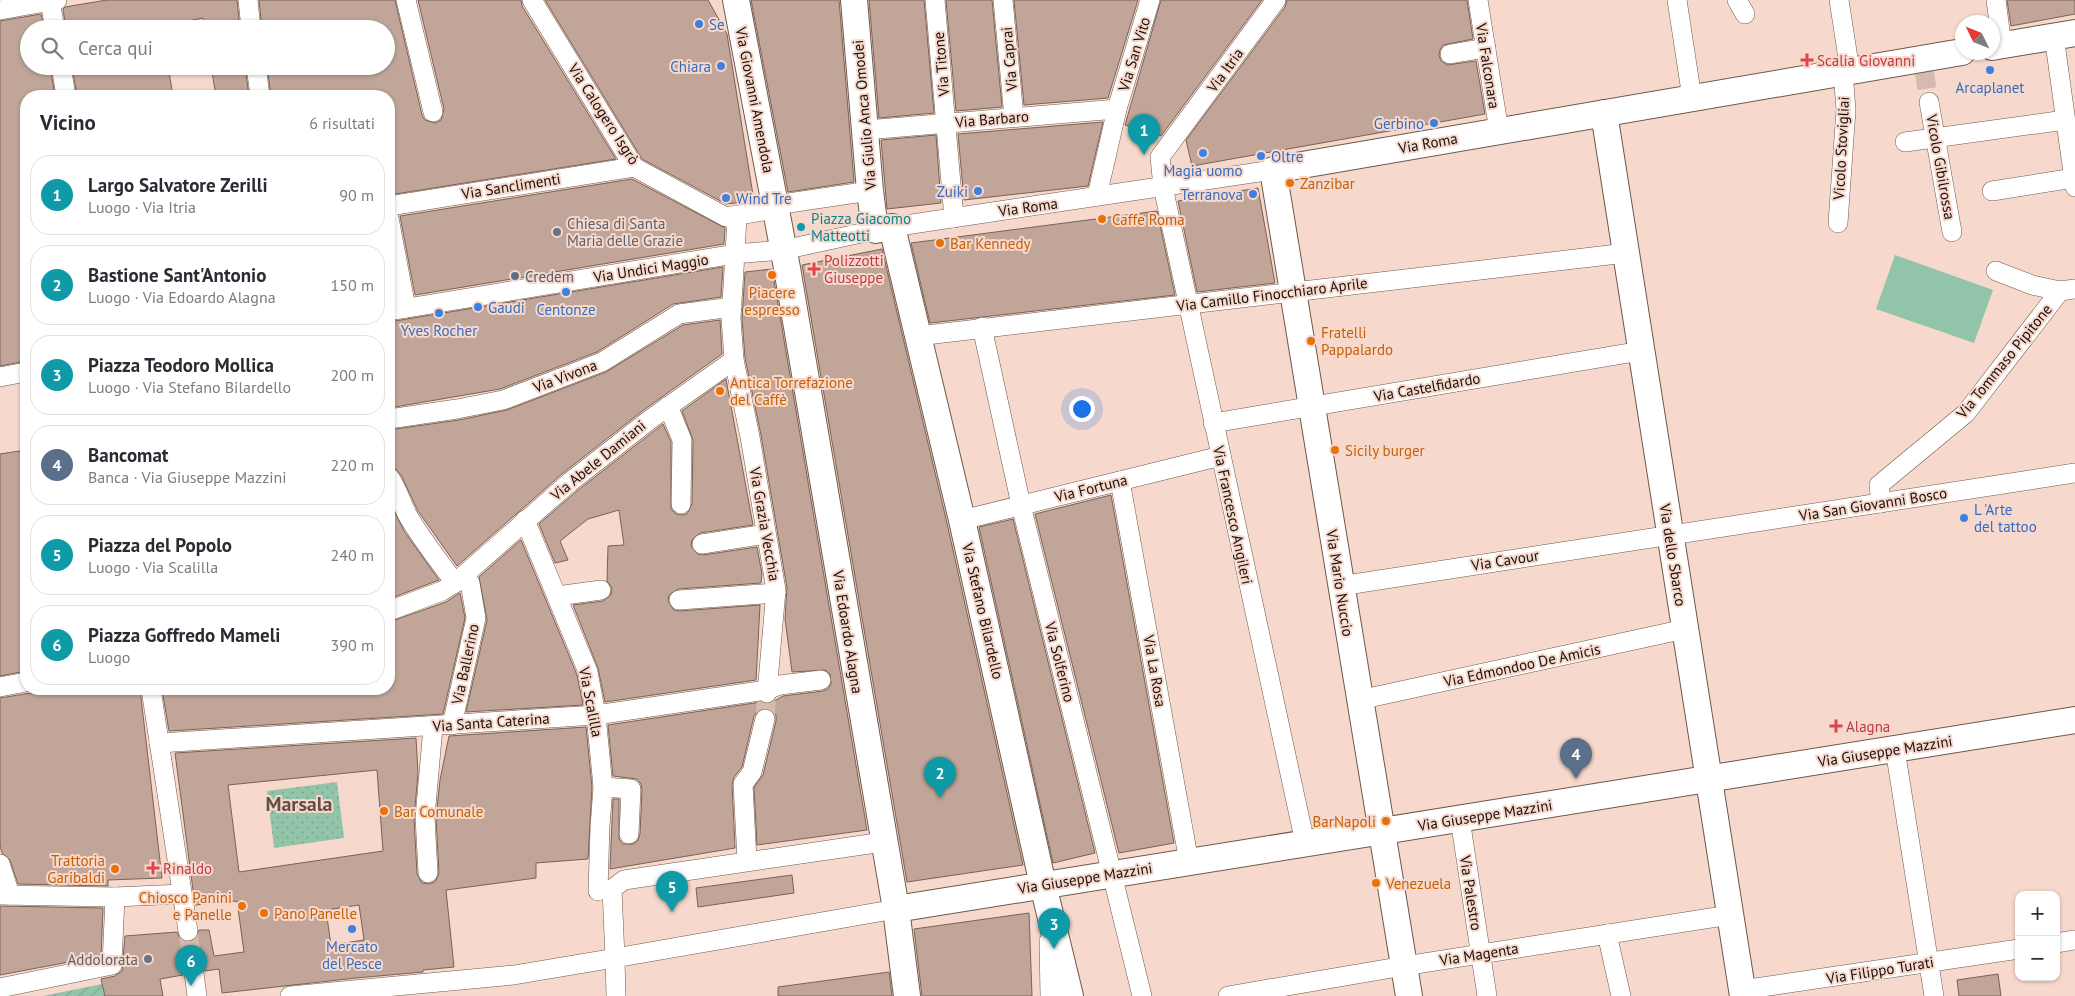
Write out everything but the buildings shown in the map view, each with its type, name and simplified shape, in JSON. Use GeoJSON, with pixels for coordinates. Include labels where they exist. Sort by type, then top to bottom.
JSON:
{"type":"FeatureCollection","features":[{"type":"Feature","properties":{"kind":"main road","name":"Via Giovanni Amendola"},"geometry":{"type":"LineString","coordinates":[[736,0],[785,259]]}},
{"type":"Feature","properties":{"kind":"main road","name":"Via Giulio Anca Omodei"},"geometry":{"type":"LineString","coordinates":[[854,0],[870,191],[884,228]]}},
{"type":"Feature","properties":{"kind":"main road"},"geometry":{"type":"LineString","coordinates":[[2000,45],[2064,34]]}},
{"type":"Feature","properties":{"kind":"main road","name":"Via Roma"},"geometry":{"type":"LineString","coordinates":[[1273,170],[1846,72],[1923,65],[1955,54]]}},
{"type":"Feature","properties":{"kind":"main road","name":"Via dello Sbarco"},"geometry":{"type":"LineString","coordinates":[[1604,113],[1742,993]]}},
{"type":"Feature","properties":{"kind":"main road","name":"Via Mario Nuccio"},"geometry":{"type":"LineString","coordinates":[[1273,170],[1380,831],[1409,996]]}},
{"type":"Feature","properties":{"kind":"main road","name":"Via Stefano Bilardello"},"geometry":{"type":"LineString","coordinates":[[884,228],[918,336],[962,520],[1070,996]]}},
{"type":"Feature","properties":{"kind":"main road","name":"Via Edoardo Alagna"},"geometry":{"type":"LineString","coordinates":[[785,259],[883,842],[896,909],[907,996]]}},
{"type":"Feature","properties":{"kind":"main road","name":"Via Giuseppe Mazzini"},"geometry":{"type":"LineString","coordinates":[[896,909],[1046,894],[1113,874],[2075,720]]}},
{"type":"Feature","properties":{"kind":"street"},"geometry":{"type":"LineString","coordinates":[[248,0],[250,20]]}},
{"type":"Feature","properties":{"kind":"street"},"geometry":{"type":"LineString","coordinates":[[406,0],[433,112]]}},
{"type":"Feature","properties":{"kind":"street","name":"Via Calogero Isgrò"},"geometry":{"type":"LineString","coordinates":[[532,0],[634,167],[732,216]]}},
{"type":"Feature","properties":{"kind":"street","name":"Via Titone"},"geometry":{"type":"LineString","coordinates":[[935,0],[953,210]]}},
{"type":"Feature","properties":{"kind":"street","name":"Via Caprai"},"geometry":{"type":"LineString","coordinates":[[1003,0],[1014,117]]}},
{"type":"Feature","properties":{"kind":"street","name":"Via San Vito"},"geometry":{"type":"LineString","coordinates":[[1097,196],[1117,109],[1150,0]]}},
{"type":"Feature","properties":{"kind":"street","name":"Via Itria"},"geometry":{"type":"LineString","coordinates":[[1163,187],[1160,157],[1276,0]]}},
{"type":"Feature","properties":{"kind":"street","name":"Via Falconara"},"geometry":{"type":"LineString","coordinates":[[1478,0],[1499,131]]}},
{"type":"Feature","properties":{"kind":"street"},"geometry":{"type":"LineString","coordinates":[[1677,0],[1692,98]]}},
{"type":"Feature","properties":{"kind":"street","name":"Vicolo Stovigliai"},"geometry":{"type":"LineString","coordinates":[[1838,223],[1846,110],[1846,72],[1839,0]]}},
{"type":"Feature","properties":{"kind":"street"},"geometry":{"type":"LineString","coordinates":[[1996,0],[1996,15]]}},
{"type":"Feature","properties":{"kind":"street"},"geometry":{"type":"LineString","coordinates":[[0,10],[53,1],[54,20]]}},
{"type":"Feature","properties":{"kind":"street"},"geometry":{"type":"LineString","coordinates":[[1992,191],[2074,182],[2065,120],[2064,34]]}},
{"type":"Feature","properties":{"kind":"street"},"geometry":{"type":"LineString","coordinates":[[1450,54],[1486,48]]}},
{"type":"Feature","properties":{"kind":"street"},"geometry":{"type":"LineString","coordinates":[[62,75],[65,90]]}},
{"type":"Feature","properties":{"kind":"street"},"geometry":{"type":"LineString","coordinates":[[257,75],[259,90]]}},
{"type":"Feature","properties":{"kind":"street","name":"Vicolo Gibilrossa"},"geometry":{"type":"LineString","coordinates":[[1929,102],[1952,232]]}},
{"type":"Feature","properties":{"kind":"street","name":"Via Barbaro"},"geometry":{"type":"LineString","coordinates":[[866,130],[1117,109]]}},
{"type":"Feature","properties":{"kind":"street"},"geometry":{"type":"LineString","coordinates":[[1905,142],[2065,120]]}},
{"type":"Feature","properties":{"kind":"street","name":"Via Sanclimenti"},"geometry":{"type":"LineString","coordinates":[[395,205],[634,167]]}},
{"type":"Feature","properties":{"kind":"street","name":"Via Roma"},"geometry":{"type":"LineString","coordinates":[[884,228],[953,210],[1097,196],[1273,170]]}},
{"type":"Feature","properties":{"kind":"street","name":"Via Francesco Angileri"},"geometry":{"type":"LineString","coordinates":[[1163,187],[1305,844]]}},
{"type":"Feature","properties":{"kind":"street"},"geometry":{"type":"LineString","coordinates":[[734,360],[732,307],[735,261],[732,216],[774,205],[870,191]]}},
{"type":"Feature","properties":{"kind":"street"},"geometry":{"type":"LineString","coordinates":[[785,259],[884,228]]}},
{"type":"Feature","properties":{"kind":"street","name":"Via Camillo Finocchiaro Aprile"},"geometry":{"type":"LineString","coordinates":[[918,336],[1626,253]]}},
{"type":"Feature","properties":{"kind":"street","name":"Via Undici Maggio"},"geometry":{"type":"LineString","coordinates":[[397,310],[735,261],[785,259]]}},
{"type":"Feature","properties":{"kind":"street"},"geometry":{"type":"LineString","coordinates":[[1996,272],[2032,285],[2068,290]]}},
{"type":"Feature","properties":{"kind":"street"},"geometry":{"type":"LineString","coordinates":[[395,287],[397,310]]}},
{"type":"Feature","properties":{"kind":"street","name":"Via Tommaso Pipitone"},"geometry":{"type":"LineString","coordinates":[[1882,503],[1879,485],[1966,413],[2068,290]]}},
{"type":"Feature","properties":{"kind":"street","name":"Via Vivona"},"geometry":{"type":"LineString","coordinates":[[395,418],[503,400],[602,362],[679,314],[732,307]]}},
{"type":"Feature","properties":{"kind":"street","name":"Via Solferino"},"geometry":{"type":"LineString","coordinates":[[982,327],[1021,505],[1142,996]]}},
{"type":"Feature","properties":{"kind":"street","name":"Via Castelfidardo"},"geometry":{"type":"LineString","coordinates":[[1213,423],[1641,351]]}},
{"type":"Feature","properties":{"kind":"street","name":"Via Abele Damiani"},"geometry":{"type":"LineString","coordinates":[[395,609],[442,591],[460,579],[577,476],[668,406],[734,360]]}},
{"type":"Feature","properties":{"kind":"street","name":"Via Grazia Vecchia"},"geometry":{"type":"LineString","coordinates":[[734,360],[750,437],[776,593],[767,691]]}},
{"type":"Feature","properties":{"kind":"street"},"geometry":{"type":"LineString","coordinates":[[0,377],[20,373]]}},
{"type":"Feature","properties":{"kind":"street"},"geometry":{"type":"LineString","coordinates":[[668,406],[682,440],[681,504]]}},
{"type":"Feature","properties":{"kind":"street","name":"Via Fortuna"},"geometry":{"type":"LineString","coordinates":[[962,520],[1220,456]]}},
{"type":"Feature","properties":{"kind":"street","name":"Via San Giovanni Bosco"},"geometry":{"type":"LineString","coordinates":[[1670,535],[2075,473]]}},
{"type":"Feature","properties":{"kind":"street","name":"Via La Rosa"},"geometry":{"type":"LineString","coordinates":[[1120,481],[1190,862]]}},
{"type":"Feature","properties":{"kind":"street","name":"Via Ballerino"},"geometry":{"type":"LineString","coordinates":[[395,485],[407,514],[424,541],[460,579],[470,583],[476,618],[443,726],[425,817],[428,873]]}},
{"type":"Feature","properties":{"kind":"street","name":"Via Scalilla"},"geometry":{"type":"LineString","coordinates":[[525,520],[588,672],[596,715],[603,787],[598,890]]}},
{"type":"Feature","properties":{"kind":"street"},"geometry":{"type":"LineString","coordinates":[[702,544],[766,534]]}},
{"type":"Feature","properties":{"kind":"street","name":"Via Cavour"},"geometry":{"type":"LineString","coordinates":[[1340,586],[1670,535]]}},
{"type":"Feature","properties":{"kind":"street"},"geometry":{"type":"LineString","coordinates":[[557,596],[601,590]]}},
{"type":"Feature","properties":{"kind":"street"},"geometry":{"type":"LineString","coordinates":[[679,600],[776,593]]}},
{"type":"Feature","properties":{"kind":"street","name":"Via Edmondoo De Amicis"},"geometry":{"type":"LineString","coordinates":[[1359,700],[1685,629]]}},
{"type":"Feature","properties":{"kind":"street","name":"Via Santa Caterina"},"geometry":{"type":"LineString","coordinates":[[159,743],[596,715],[767,691],[780,685],[821,680]]}},
{"type":"Feature","properties":{"kind":"street"},"geometry":{"type":"LineString","coordinates":[[0,686],[20,683]]}},
{"type":"Feature","properties":{"kind":"street"},"geometry":{"type":"LineString","coordinates":[[152,695],[188,931]]}},
{"type":"Feature","properties":{"kind":"street"},"geometry":{"type":"LineString","coordinates":[[747,854],[743,784],[752,772],[765,720]]}},
{"type":"Feature","properties":{"kind":"street"},"geometry":{"type":"LineString","coordinates":[[1895,749],[1934,996]]}},
{"type":"Feature","properties":{"kind":"street"},"geometry":{"type":"LineString","coordinates":[[603,787],[631,789],[629,834]]}},
{"type":"Feature","properties":{"kind":"street","name":"Via Palestro"},"geometry":{"type":"LineString","coordinates":[[1460,819],[1487,996]]}},
{"type":"Feature","properties":{"kind":"street"},"geometry":{"type":"LineString","coordinates":[[616,996],[612,889],[624,880],[747,854],[883,842]]}},
{"type":"Feature","properties":{"kind":"street"},"geometry":{"type":"LineString","coordinates":[[0,864],[5,895],[115,897],[182,894]]}},
{"type":"Feature","properties":{"kind":"street"},"geometry":{"type":"LineString","coordinates":[[1046,894],[1050,996]]}},
{"type":"Feature","properties":{"kind":"street"},"geometry":{"type":"LineString","coordinates":[[0,988],[112,964],[115,897]]}},
{"type":"Feature","properties":{"kind":"street"},"geometry":{"type":"LineString","coordinates":[[290,996],[433,990],[896,909]]}},
{"type":"Feature","properties":{"kind":"street","name":"Via Magenta"},"geometry":{"type":"LineString","coordinates":[[1228,996],[1268,993],[1404,966],[1730,915]]}},
{"type":"Feature","properties":{"kind":"street"},"geometry":{"type":"LineString","coordinates":[[1607,934],[1621,996]]}},
{"type":"Feature","properties":{"kind":"street"},"geometry":{"type":"LineString","coordinates":[[2060,942],[2075,940]]}},
{"type":"Feature","properties":{"kind":"street","name":"Via Filippo Turati"},"geometry":{"type":"LineString","coordinates":[[1742,993],[2015,950]]}},
{"type":"Feature","properties":{"kind":"street"},"geometry":{"type":"LineString","coordinates":[[194,973],[197,996]]}},
{"type":"Feature","properties":{"kind":"green space"},"geometry":{"type":"Polygon","coordinates":[[[1895,255],[1993,290],[1974,343],[1876,309],[1895,255]]]}},
{"type":"Feature","properties":{"kind":"green space"},"geometry":{"type":"Polygon","coordinates":[[[337,782],[344,838],[274,848],[267,791],[337,782]]]}},
{"type":"Feature","properties":{"kind":"green space"},"geometry":{"type":"Polygon","coordinates":[[[102,984],[105,996],[43,996],[102,984]]]}},
{"type":"Feature","properties":{"kind":"tunnel"},"geometry":{"type":"LineString","coordinates":[[1924,70],[1929,102]]}},
{"type":"Feature","properties":{"kind":"tunnel"},"geometry":{"type":"LineString","coordinates":[[765,719],[767,693]]}},
{"type":"Feature","properties":{"kind":"tunnel"},"geometry":{"type":"LineString","coordinates":[[188,931],[194,973]]}},
{"type":"Feature","properties":{"kind":"place","name":"Se"},"geometry":{"type":"Point","coordinates":[699,24]}},
{"type":"Feature","properties":{"kind":"place","name":"Scalia Giovanni"},"geometry":{"type":"Point","coordinates":[1807,60]}},
{"type":"Feature","properties":{"kind":"place","name":"Chiara"},"geometry":{"type":"Point","coordinates":[721,66]}},
{"type":"Feature","properties":{"kind":"place","name":"Arcaplanet"},"geometry":{"type":"Point","coordinates":[1990,70]}},
{"type":"Feature","properties":{"kind":"place","name":"Gerbino"},"geometry":{"type":"Point","coordinates":[1434,123]}},
{"type":"Feature","properties":{"kind":"place","name":"Magia uomo"},"geometry":{"type":"Point","coordinates":[1203,153]}},
{"type":"Feature","properties":{"kind":"place","name":"Largo Salvatore Zerilli"},"geometry":{"type":"Point","coordinates":[1144,155]}},
{"type":"Feature","properties":{"kind":"place","name":"Oltre"},"geometry":{"type":"Point","coordinates":[1261,156]}},
{"type":"Feature","properties":{"kind":"place","name":"Zanzibar"},"geometry":{"type":"Point","coordinates":[1290,183]}},
{"type":"Feature","properties":{"kind":"place","name":"Zuiki"},"geometry":{"type":"Point","coordinates":[978,191]}},
{"type":"Feature","properties":{"kind":"place","name":"Terranova"},"geometry":{"type":"Point","coordinates":[1253,194]}},
{"type":"Feature","properties":{"kind":"place","name":"Wind Tre"},"geometry":{"type":"Point","coordinates":[726,198]}},
{"type":"Feature","properties":{"kind":"place","name":"Caffe Roma"},"geometry":{"type":"Point","coordinates":[1102,219]}},
{"type":"Feature","properties":{"kind":"place","name":"Piazza Giacomo Matteotti"},"geometry":{"type":"Point","coordinates":[801,227]}},
{"type":"Feature","properties":{"kind":"place","name":"Chiesa di Santa Maria delle Grazie"},"geometry":{"type":"Point","coordinates":[557,232]}},
{"type":"Feature","properties":{"kind":"place","name":"Bar Kennedy"},"geometry":{"type":"Point","coordinates":[940,243]}},
{"type":"Feature","properties":{"kind":"place","name":"Polizzotti Giuseppe"},"geometry":{"type":"Point","coordinates":[814,269]}},
{"type":"Feature","properties":{"kind":"place","name":"Piacere espresso"},"geometry":{"type":"Point","coordinates":[772,275]}},
{"type":"Feature","properties":{"kind":"place","name":"Credem"},"geometry":{"type":"Point","coordinates":[515,276]}},
{"type":"Feature","properties":{"kind":"place","name":"Centonze"},"geometry":{"type":"Point","coordinates":[566,292]}},
{"type":"Feature","properties":{"kind":"place","name":"Gaudi"},"geometry":{"type":"Point","coordinates":[478,307]}},
{"type":"Feature","properties":{"kind":"place","name":"Yves Rocher"},"geometry":{"type":"Point","coordinates":[439,313]}},
{"type":"Feature","properties":{"kind":"place","name":"Fratelli Pappalardo"},"geometry":{"type":"Point","coordinates":[1311,341]}},
{"type":"Feature","properties":{"kind":"place","name":"Antica Torrefazione del Caffè"},"geometry":{"type":"Point","coordinates":[720,391]}},
{"type":"Feature","properties":{"kind":"place","name":"Sicily burger"},"geometry":{"type":"Point","coordinates":[1335,450]}},
{"type":"Feature","properties":{"kind":"place","name":"L 'Arte del tattoo"},"geometry":{"type":"Point","coordinates":[1964,518]}},
{"type":"Feature","properties":{"kind":"place","name":"Alagna"},"geometry":{"type":"Point","coordinates":[1836,726]}},
{"type":"Feature","properties":{"kind":"place","name":"Bancomat"},"geometry":{"type":"Point","coordinates":[1576,779]}},
{"type":"Feature","properties":{"kind":"place","name":"Bastione Sant'Antonio"},"geometry":{"type":"Point","coordinates":[940,798]}},
{"type":"Feature","properties":{"kind":"place","name":"Bar Comunale"},"geometry":{"type":"Point","coordinates":[384,811]}},
{"type":"Feature","properties":{"kind":"place","name":"BarNapoli"},"geometry":{"type":"Point","coordinates":[1386,821]}},
{"type":"Feature","properties":{"kind":"place","name":"Rinaldo"},"geometry":{"type":"Point","coordinates":[153,868]}},
{"type":"Feature","properties":{"kind":"place","name":"Trattoria Garibaldi"},"geometry":{"type":"Point","coordinates":[115,869]}},
{"type":"Feature","properties":{"kind":"place","name":"Venezuela"},"geometry":{"type":"Point","coordinates":[1376,883]}},
{"type":"Feature","properties":{"kind":"place","name":"Chiosco Panini e Panelle"},"geometry":{"type":"Point","coordinates":[242,906]}},
{"type":"Feature","properties":{"kind":"place","name":"Piazza del Popolo"},"geometry":{"type":"Point","coordinates":[672,912]}},
{"type":"Feature","properties":{"kind":"place","name":"Pano Panelle"},"geometry":{"type":"Point","coordinates":[264,913]}},
{"type":"Feature","properties":{"kind":"place","name":"Mercato del Pesce"},"geometry":{"type":"Point","coordinates":[352,929]}},
{"type":"Feature","properties":{"kind":"place","name":"Piazza Teodoro Mollica"},"geometry":{"type":"Point","coordinates":[1054,949]}},
{"type":"Feature","properties":{"kind":"place","name":"Addolorata"},"geometry":{"type":"Point","coordinates":[148,959]}},
{"type":"Feature","properties":{"kind":"place","name":"Piazza Goffredo Mameli"},"geometry":{"type":"Point","coordinates":[191,986]}},
{"type":"Feature","properties":{"kind":"district","name":"Marsala"},"geometry":{"type":"Point","coordinates":[299,804]}}]}
